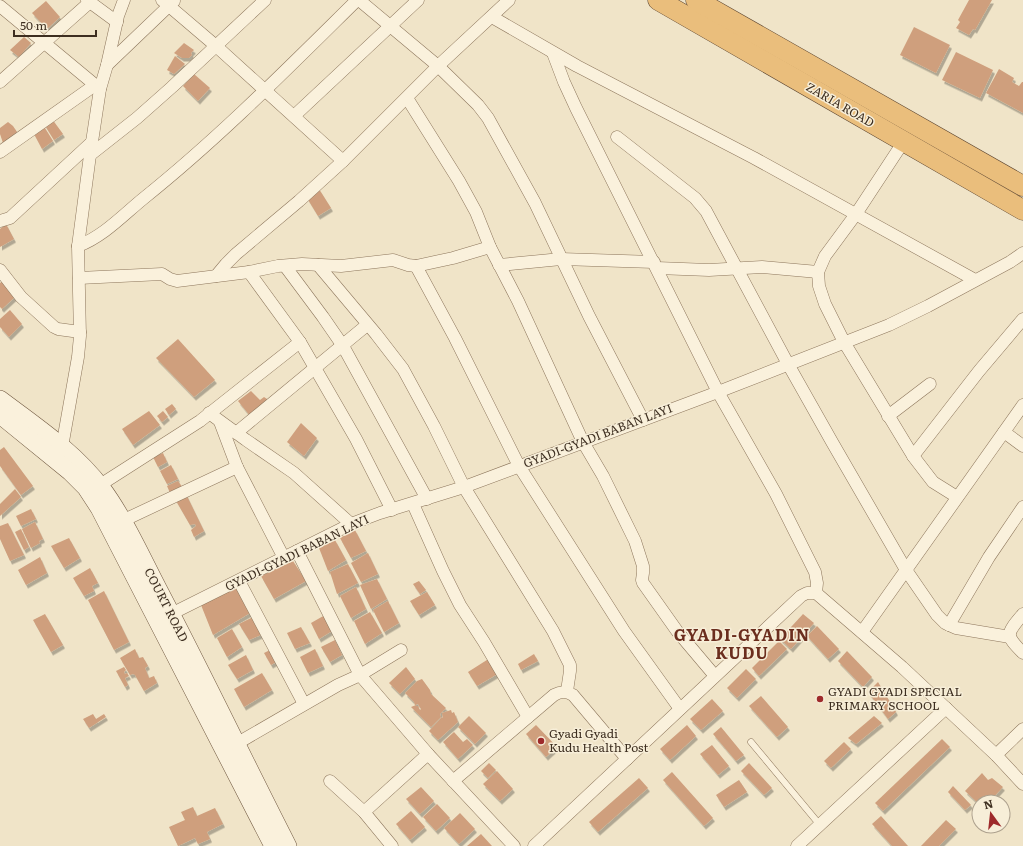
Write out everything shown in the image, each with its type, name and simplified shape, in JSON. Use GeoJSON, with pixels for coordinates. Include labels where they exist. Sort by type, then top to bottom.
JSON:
{"type":"FeatureCollection","features":[{"type":"Feature","properties":{"kind":"highway","name":"ZARIA ROAD"},"geometry":{"type":"LineString","coordinates":[[658,0],[1023,210]]}},
{"type":"Feature","properties":{"kind":"highway","name":"ZARIA ROAD"},"geometry":{"type":"LineString","coordinates":[[696,0],[1023,186]]}},
{"type":"Feature","properties":{"kind":"main road","name":"COURT ROAD"},"geometry":{"type":"LineString","coordinates":[[0,399],[62,447],[100,485],[116,509],[172,614],[288,846]]}},
{"type":"Feature","properties":{"kind":"main road","name":"COURT ROAD"},"geometry":{"type":"LineString","coordinates":[[0,416],[70,472],[86,488],[100,508],[273,846]]}},
{"type":"Feature","properties":{"kind":"street"},"geometry":{"type":"LineString","coordinates":[[6,0],[0,6],[98,87]]}},
{"type":"Feature","properties":{"kind":"street"},"geometry":{"type":"LineString","coordinates":[[62,447],[78,357],[80,332],[78,246],[98,87],[107,65],[117,22],[124,0]]}},
{"type":"Feature","properties":{"kind":"street"},"geometry":{"type":"LineString","coordinates":[[0,221],[10,218],[91,149],[136,118],[172,87],[265,0]]}},
{"type":"Feature","properties":{"kind":"street"},"geometry":{"type":"LineString","coordinates":[[78,246],[98,236],[183,167],[358,0],[438,66],[478,105],[488,118],[534,202],[561,259],[643,420]]}},
{"type":"Feature","properties":{"kind":"street"},"geometry":{"type":"LineString","coordinates":[[294,116],[391,27],[418,0]]}},
{"type":"Feature","properties":{"kind":"street"},"geometry":{"type":"LineString","coordinates":[[216,276],[236,254],[299,201],[343,161],[438,66],[509,0]]}},
{"type":"Feature","properties":{"kind":"street"},"geometry":{"type":"LineString","coordinates":[[0,82],[89,1],[117,22]]}},
{"type":"Feature","properties":{"kind":"street"},"geometry":{"type":"LineString","coordinates":[[107,65],[168,2],[264,91],[343,161]]}},
{"type":"Feature","properties":{"kind":"street"},"geometry":{"type":"LineString","coordinates":[[492,17],[577,66],[754,158],[975,280]]}},
{"type":"Feature","properties":{"kind":"street"},"geometry":{"type":"LineString","coordinates":[[553,52],[564,82],[576,108],[718,392],[776,494],[815,572],[817,583],[816,593]]}},
{"type":"Feature","properties":{"kind":"street"},"geometry":{"type":"LineString","coordinates":[[0,152],[98,87]]}},
{"type":"Feature","properties":{"kind":"street"},"geometry":{"type":"LineString","coordinates":[[407,98],[459,180],[476,212],[490,247],[518,301],[583,442],[603,476],[635,541],[643,566],[643,582],[677,631],[715,676]]}},
{"type":"Feature","properties":{"kind":"street"},"geometry":{"type":"LineString","coordinates":[[617,137],[695,198],[710,218],[788,364],[906,570],[937,615],[949,625],[956,628],[1010,637]]}},
{"type":"Feature","properties":{"kind":"street"},"geometry":{"type":"LineString","coordinates":[[904,141],[856,214],[825,256],[818,272],[819,286],[825,304],[844,342],[913,456],[933,482],[957,497]]}},
{"type":"Feature","properties":{"kind":"street"},"geometry":{"type":"LineString","coordinates":[[79,278],[162,274],[176,281],[302,264],[341,266],[393,260],[416,266],[453,258],[490,247]]}},
{"type":"Feature","properties":{"kind":"street","name":"GYADI-GYADI BABAN LAYI"},"geometry":{"type":"LineString","coordinates":[[172,614],[351,524],[464,487],[718,392],[889,325],[1010,262],[1023,253]]}},
{"type":"Feature","properties":{"kind":"street"},"geometry":{"type":"LineString","coordinates":[[499,265],[561,259],[709,270],[762,267],[818,272]]}},
{"type":"Feature","properties":{"kind":"street"},"geometry":{"type":"LineString","coordinates":[[318,265],[402,370],[434,426],[464,487],[553,631],[570,665],[566,691]]}},
{"type":"Feature","properties":{"kind":"street"},"geometry":{"type":"LineString","coordinates":[[285,266],[343,346],[427,499]]}},
{"type":"Feature","properties":{"kind":"street"},"geometry":{"type":"LineString","coordinates":[[416,266],[455,338],[519,466],[624,630],[680,709]]}},
{"type":"Feature","properties":{"kind":"street"},"geometry":{"type":"LineString","coordinates":[[0,270],[21,297],[54,327],[58,329],[80,332]]}},
{"type":"Feature","properties":{"kind":"street"},"geometry":{"type":"LineString","coordinates":[[249,272],[300,342],[356,439],[392,510]]}},
{"type":"Feature","properties":{"kind":"street"},"geometry":{"type":"LineString","coordinates":[[913,456],[979,371],[1023,319]]}},
{"type":"Feature","properties":{"kind":"street"},"geometry":{"type":"LineString","coordinates":[[236,433],[367,325]]}},
{"type":"Feature","properties":{"kind":"street"},"geometry":{"type":"LineString","coordinates":[[100,485],[170,441],[209,413],[300,342]]}},
{"type":"Feature","properties":{"kind":"street"},"geometry":{"type":"LineString","coordinates":[[888,416],[930,384]]}},
{"type":"Feature","properties":{"kind":"street"},"geometry":{"type":"LineString","coordinates":[[862,632],[1023,405]]}},
{"type":"Feature","properties":{"kind":"street"},"geometry":{"type":"LineString","coordinates":[[209,413],[294,473],[351,524]]}},
{"type":"Feature","properties":{"kind":"street"},"geometry":{"type":"LineString","coordinates":[[220,422],[237,467],[284,558]]}},
{"type":"Feature","properties":{"kind":"street"},"geometry":{"type":"LineString","coordinates":[[1004,432],[1023,446]]}},
{"type":"Feature","properties":{"kind":"street"},"geometry":{"type":"LineString","coordinates":[[122,521],[237,467]]}},
{"type":"Feature","properties":{"kind":"street"},"geometry":{"type":"LineString","coordinates":[[413,504],[460,605],[484,642],[528,717]]}},
{"type":"Feature","properties":{"kind":"street"},"geometry":{"type":"LineString","coordinates":[[949,625],[989,557],[1023,507]]}},
{"type":"Feature","properties":{"kind":"street"},"geometry":{"type":"LineString","coordinates":[[297,551],[360,675],[428,754],[514,846]]}},
{"type":"Feature","properties":{"kind":"street"},"geometry":{"type":"LineString","coordinates":[[239,581],[304,704]]}},
{"type":"Feature","properties":{"kind":"street"},"geometry":{"type":"LineString","coordinates":[[534,846],[801,596],[807,593],[816,593],[902,667],[996,755],[1023,784]]}},
{"type":"Feature","properties":{"kind":"street"},"geometry":{"type":"LineString","coordinates":[[1023,614],[1010,631],[1011,642],[1023,653]]}},
{"type":"Feature","properties":{"kind":"street"},"geometry":{"type":"LineString","coordinates":[[236,744],[338,685],[360,675],[401,650]]}},
{"type":"Feature","properties":{"kind":"street"},"geometry":{"type":"LineString","coordinates":[[453,781],[554,695],[559,692],[566,691],[573,695],[627,759]]}},
{"type":"Feature","properties":{"kind":"street"},"geometry":{"type":"LineString","coordinates":[[797,846],[946,708]]}},
{"type":"Feature","properties":{"kind":"street"},"geometry":{"type":"LineString","coordinates":[[996,755],[1023,729]]}},
{"type":"Feature","properties":{"kind":"street"},"geometry":{"type":"LineString","coordinates":[[364,812],[428,754]]}},
{"type":"Feature","properties":{"kind":"street"},"geometry":{"type":"LineString","coordinates":[[330,781],[364,812],[392,846]]}},
{"type":"Feature","properties":{"kind":"lane"},"geometry":{"type":"LineString","coordinates":[[751,742],[820,825]]}},
{"type":"Feature","properties":{"kind":"building"},"geometry":{"type":"Polygon","coordinates":[[[969,0],[992,0],[975,30],[973,29],[969,35],[956,28],[960,22],[958,20],[969,0]]]}},
{"type":"Feature","properties":{"kind":"building"},"geometry":{"type":"Polygon","coordinates":[[[46,1],[60,17],[47,29],[32,13],[46,1]]]}},
{"type":"Feature","properties":{"kind":"building"},"geometry":{"type":"Polygon","coordinates":[[[914,27],[950,45],[936,73],[900,55],[914,27]]]}},
{"type":"Feature","properties":{"kind":"building"},"geometry":{"type":"Polygon","coordinates":[[[24,37],[31,43],[19,57],[10,50],[24,37]]]}},
{"type":"Feature","properties":{"kind":"building"},"geometry":{"type":"Polygon","coordinates":[[[184,43],[194,50],[189,58],[182,58],[174,53],[184,43]]]}},
{"type":"Feature","properties":{"kind":"building"},"geometry":{"type":"Polygon","coordinates":[[[956,52],[993,70],[980,98],[942,80],[956,52]]]}},
{"type":"Feature","properties":{"kind":"building"},"geometry":{"type":"Polygon","coordinates":[[[175,56],[185,64],[174,74],[167,70],[175,56]]]}},
{"type":"Feature","properties":{"kind":"building"},"geometry":{"type":"Polygon","coordinates":[[[999,69],[1014,78],[1012,82],[1019,86],[1023,82],[1023,113],[986,93],[999,69]]]}},
{"type":"Feature","properties":{"kind":"building"},"geometry":{"type":"Polygon","coordinates":[[[194,74],[210,88],[198,101],[183,86],[194,74]]]}},
{"type":"Feature","properties":{"kind":"building"},"geometry":{"type":"Polygon","coordinates":[[[52,119],[63,134],[54,140],[44,124],[52,119]]]}},
{"type":"Feature","properties":{"kind":"building"},"geometry":{"type":"Polygon","coordinates":[[[8,122],[17,132],[3,143],[0,128],[8,122]]]}},
{"type":"Feature","properties":{"kind":"building"},"geometry":{"type":"Polygon","coordinates":[[[43,125],[53,141],[42,149],[33,132],[43,125]]]}},
{"type":"Feature","properties":{"kind":"building"},"geometry":{"type":"Polygon","coordinates":[[[319,189],[331,208],[318,216],[307,198],[319,189]]]}},
{"type":"Feature","properties":{"kind":"building"},"geometry":{"type":"Polygon","coordinates":[[[6,224],[14,239],[0,247],[0,229],[6,224]]]}},
{"type":"Feature","properties":{"kind":"building"},"geometry":{"type":"Polygon","coordinates":[[[3,281],[16,296],[2,309],[0,307],[0,283],[3,281]]]}},
{"type":"Feature","properties":{"kind":"building"},"geometry":{"type":"Polygon","coordinates":[[[10,310],[22,324],[9,337],[0,327],[0,319],[10,310]]]}},
{"type":"Feature","properties":{"kind":"building"},"geometry":{"type":"Polygon","coordinates":[[[178,339],[215,380],[194,397],[156,358],[178,339]]]}},
{"type":"Feature","properties":{"kind":"building"},"geometry":{"type":"Polygon","coordinates":[[[251,391],[260,400],[264,397],[270,401],[251,417],[238,401],[251,391]]]}},
{"type":"Feature","properties":{"kind":"building"},"geometry":{"type":"Polygon","coordinates":[[[172,404],[176,409],[169,415],[165,409],[172,404]]]}},
{"type":"Feature","properties":{"kind":"building"},"geometry":{"type":"Polygon","coordinates":[[[149,411],[160,425],[133,445],[122,429],[149,411]]]}},
{"type":"Feature","properties":{"kind":"building"},"geometry":{"type":"Polygon","coordinates":[[[163,411],[168,417],[162,422],[157,416],[163,411]]]}},
{"type":"Feature","properties":{"kind":"building"},"geometry":{"type":"Polygon","coordinates":[[[301,423],[317,438],[304,456],[287,442],[301,423]]]}},
{"type":"Feature","properties":{"kind":"building"},"geometry":{"type":"Polygon","coordinates":[[[4,447],[33,486],[21,495],[0,466],[0,450],[4,447]]]}},
{"type":"Feature","properties":{"kind":"building"},"geometry":{"type":"Polygon","coordinates":[[[163,453],[167,462],[158,467],[153,457],[163,453]]]}},
{"type":"Feature","properties":{"kind":"building"},"geometry":{"type":"Polygon","coordinates":[[[171,465],[178,479],[167,484],[160,471],[171,465]]]}},
{"type":"Feature","properties":{"kind":"building"},"geometry":{"type":"Polygon","coordinates":[[[178,481],[183,488],[171,495],[167,486],[178,481]]]}},
{"type":"Feature","properties":{"kind":"building"},"geometry":{"type":"Polygon","coordinates":[[[15,489],[21,497],[0,516],[0,504],[15,489]]]}},
{"type":"Feature","properties":{"kind":"building"},"geometry":{"type":"Polygon","coordinates":[[[186,494],[204,531],[194,537],[191,530],[196,526],[195,524],[190,525],[175,499],[186,494]]]}},
{"type":"Feature","properties":{"kind":"building"},"geometry":{"type":"Polygon","coordinates":[[[31,509],[36,519],[21,526],[16,516],[31,509]]]}},
{"type":"Feature","properties":{"kind":"building"},"geometry":{"type":"Polygon","coordinates":[[[35,522],[43,539],[39,541],[40,543],[31,548],[22,529],[35,522]]]}},
{"type":"Feature","properties":{"kind":"building"},"geometry":{"type":"Polygon","coordinates":[[[8,523],[24,555],[10,561],[0,539],[0,526],[8,523]]]}},
{"type":"Feature","properties":{"kind":"building"},"geometry":{"type":"Polygon","coordinates":[[[21,529],[29,547],[24,550],[15,532],[21,529]]]}},
{"type":"Feature","properties":{"kind":"building"},"geometry":{"type":"Polygon","coordinates":[[[355,530],[366,551],[351,558],[340,538],[355,530]]]}},
{"type":"Feature","properties":{"kind":"building"},"geometry":{"type":"Polygon","coordinates":[[[69,538],[80,558],[64,568],[51,546],[69,538]]]}},
{"type":"Feature","properties":{"kind":"building"},"geometry":{"type":"Polygon","coordinates":[[[335,540],[346,560],[328,571],[319,548],[335,540]]]}},
{"type":"Feature","properties":{"kind":"building"},"geometry":{"type":"Polygon","coordinates":[[[368,553],[378,574],[361,582],[351,563],[368,553]]]}},
{"type":"Feature","properties":{"kind":"building"},"geometry":{"type":"Polygon","coordinates":[[[40,557],[47,573],[26,585],[18,570],[40,557]]]}},
{"type":"Feature","properties":{"kind":"building"},"geometry":{"type":"Polygon","coordinates":[[[293,561],[306,581],[274,599],[261,576],[293,561]]]}},
{"type":"Feature","properties":{"kind":"building"},"geometry":{"type":"Polygon","coordinates":[[[348,564],[358,583],[337,594],[330,572],[348,564]]]}},
{"type":"Feature","properties":{"kind":"building"},"geometry":{"type":"Polygon","coordinates":[[[90,568],[98,583],[92,586],[94,591],[84,596],[73,578],[90,568]]]}},
{"type":"Feature","properties":{"kind":"building"},"geometry":{"type":"Polygon","coordinates":[[[377,579],[387,599],[371,609],[360,585],[377,579]]]}},
{"type":"Feature","properties":{"kind":"building"},"geometry":{"type":"Polygon","coordinates":[[[419,581],[426,590],[420,594],[413,584],[419,581]]]}},
{"type":"Feature","properties":{"kind":"building"},"geometry":{"type":"Polygon","coordinates":[[[237,587],[250,613],[213,635],[201,605],[237,587]]]}},
{"type":"Feature","properties":{"kind":"building"},"geometry":{"type":"Polygon","coordinates":[[[356,587],[366,609],[351,618],[340,596],[356,587]]]}},
{"type":"Feature","properties":{"kind":"building"},"geometry":{"type":"Polygon","coordinates":[[[104,591],[129,642],[114,650],[88,600],[104,591]]]}},
{"type":"Feature","properties":{"kind":"building"},"geometry":{"type":"Polygon","coordinates":[[[427,592],[435,605],[419,615],[410,601],[427,592]]]}},
{"type":"Feature","properties":{"kind":"building"},"geometry":{"type":"Polygon","coordinates":[[[388,601],[399,623],[384,632],[373,610],[388,601]]]}},
{"type":"Feature","properties":{"kind":"building"},"geometry":{"type":"Polygon","coordinates":[[[370,612],[382,633],[365,644],[354,621],[370,612]]]}},
{"type":"Feature","properties":{"kind":"building"},"geometry":{"type":"Polygon","coordinates":[[[45,614],[63,645],[51,652],[33,620],[45,614]]]}},
{"type":"Feature","properties":{"kind":"building"},"geometry":{"type":"Polygon","coordinates":[[[803,614],[814,623],[791,649],[780,639],[803,614]]]}},
{"type":"Feature","properties":{"kind":"building"},"geometry":{"type":"Polygon","coordinates":[[[325,615],[332,631],[319,639],[311,623],[325,615]]]}},
{"type":"Feature","properties":{"kind":"building"},"geometry":{"type":"Polygon","coordinates":[[[253,617],[263,634],[249,640],[239,624],[253,617]]]}},
{"type":"Feature","properties":{"kind":"building"},"geometry":{"type":"Polygon","coordinates":[[[817,626],[839,649],[828,659],[807,636],[817,626]]]}},
{"type":"Feature","properties":{"kind":"building"},"geometry":{"type":"Polygon","coordinates":[[[301,627],[310,643],[295,649],[287,633],[301,627]]]}},
{"type":"Feature","properties":{"kind":"building"},"geometry":{"type":"Polygon","coordinates":[[[232,629],[242,647],[227,657],[217,638],[232,629]]]}},
{"type":"Feature","properties":{"kind":"building"},"geometry":{"type":"Polygon","coordinates":[[[335,640],[342,655],[330,662],[321,647],[335,640]]]}},
{"type":"Feature","properties":{"kind":"building"},"geometry":{"type":"Polygon","coordinates":[[[779,641],[787,649],[759,676],[752,668],[779,641]]]}},
{"type":"Feature","properties":{"kind":"building"},"geometry":{"type":"Polygon","coordinates":[[[135,649],[139,658],[143,657],[148,666],[145,668],[149,678],[154,676],[157,683],[144,691],[135,675],[130,675],[120,658],[135,649]]]}},
{"type":"Feature","properties":{"kind":"building"},"geometry":{"type":"Polygon","coordinates":[[[272,649],[278,661],[271,665],[264,653],[272,649]]]}},
{"type":"Feature","properties":{"kind":"building"},"geometry":{"type":"Polygon","coordinates":[[[315,649],[323,666],[308,673],[300,657],[315,649]]]}},
{"type":"Feature","properties":{"kind":"building"},"geometry":{"type":"Polygon","coordinates":[[[847,651],[872,677],[863,687],[838,661],[847,651]]]}},
{"type":"Feature","properties":{"kind":"building"},"geometry":{"type":"Polygon","coordinates":[[[534,654],[538,661],[521,670],[518,664],[534,654]]]}},
{"type":"Feature","properties":{"kind":"building"},"geometry":{"type":"Polygon","coordinates":[[[246,655],[253,670],[237,679],[228,665],[246,655]]]}},
{"type":"Feature","properties":{"kind":"building"},"geometry":{"type":"Polygon","coordinates":[[[490,658],[499,673],[477,686],[468,672],[490,658]]]}},
{"type":"Feature","properties":{"kind":"building"},"geometry":{"type":"Polygon","coordinates":[[[124,667],[126,670],[124,672],[125,674],[127,673],[129,676],[125,678],[128,685],[125,687],[116,671],[124,667]]]}},
{"type":"Feature","properties":{"kind":"building"},"geometry":{"type":"Polygon","coordinates":[[[406,667],[415,679],[400,694],[389,683],[406,667]]]}},
{"type":"Feature","properties":{"kind":"building"},"geometry":{"type":"Polygon","coordinates":[[[746,669],[756,679],[737,698],[727,688],[746,669]]]}},
{"type":"Feature","properties":{"kind":"building"},"geometry":{"type":"Polygon","coordinates":[[[262,673],[272,690],[244,707],[234,689],[262,673]]]}},
{"type":"Feature","properties":{"kind":"building"},"geometry":{"type":"Polygon","coordinates":[[[422,679],[430,690],[431,694],[446,708],[440,714],[441,717],[431,727],[411,707],[416,705],[420,710],[421,709],[418,704],[415,705],[405,693],[417,681],[422,679]]]}},
{"type":"Feature","properties":{"kind":"building"},"geometry":{"type":"Polygon","coordinates":[[[878,682],[896,712],[888,719],[868,692],[878,682]]]}},
{"type":"Feature","properties":{"kind":"building"},"geometry":{"type":"Polygon","coordinates":[[[761,696],[788,727],[777,737],[749,706],[761,696]]]}},
{"type":"Feature","properties":{"kind":"building"},"geometry":{"type":"Polygon","coordinates":[[[712,699],[723,711],[701,730],[690,719],[712,699]]]}},
{"type":"Feature","properties":{"kind":"building"},"geometry":{"type":"Polygon","coordinates":[[[451,710],[452,713],[454,712],[458,722],[438,740],[429,731],[442,717],[443,718],[442,713],[451,710]]]}},
{"type":"Feature","properties":{"kind":"building"},"geometry":{"type":"Polygon","coordinates":[[[93,714],[96,719],[104,714],[106,717],[89,728],[83,719],[93,714]]]}},
{"type":"Feature","properties":{"kind":"building"},"geometry":{"type":"Polygon","coordinates":[[[469,716],[486,733],[475,744],[458,727],[469,716]]]}},
{"type":"Feature","properties":{"kind":"building"},"geometry":{"type":"Polygon","coordinates":[[[874,716],[882,723],[856,744],[848,738],[874,716]]]}},
{"type":"Feature","properties":{"kind":"building","name":"Gyadi Gyadi Kudu Health Post"},"geometry":{"type":"Polygon","coordinates":[[[536,725],[557,747],[546,757],[526,734],[536,725]]]}},
{"type":"Feature","properties":{"kind":"building"},"geometry":{"type":"Polygon","coordinates":[[[687,725],[696,736],[670,760],[660,749],[687,725]]]}},
{"type":"Feature","properties":{"kind":"building"},"geometry":{"type":"Polygon","coordinates":[[[721,727],[744,755],[736,761],[713,734],[721,727]]]}},
{"type":"Feature","properties":{"kind":"building"},"geometry":{"type":"Polygon","coordinates":[[[454,732],[463,742],[467,739],[473,745],[458,759],[443,742],[454,732]]]}},
{"type":"Feature","properties":{"kind":"building"},"geometry":{"type":"Polygon","coordinates":[[[942,739],[950,747],[883,811],[875,803],[942,739]]]}},
{"type":"Feature","properties":{"kind":"building"},"geometry":{"type":"Polygon","coordinates":[[[844,742],[851,749],[831,768],[824,761],[844,742]]]}},
{"type":"Feature","properties":{"kind":"building"},"geometry":{"type":"Polygon","coordinates":[[[712,745],[729,766],[718,775],[700,754],[712,745]]]}},
{"type":"Feature","properties":{"kind":"building"},"geometry":{"type":"Polygon","coordinates":[[[489,763],[496,770],[488,778],[481,771],[489,763]]]}},
{"type":"Feature","properties":{"kind":"building"},"geometry":{"type":"Polygon","coordinates":[[[749,763],[772,788],[764,795],[741,771],[749,763]]]}},
{"type":"Feature","properties":{"kind":"building"},"geometry":{"type":"Polygon","coordinates":[[[497,771],[513,789],[500,801],[483,784],[497,771]]]}},
{"type":"Feature","properties":{"kind":"building"},"geometry":{"type":"Polygon","coordinates":[[[672,772],[713,818],[704,826],[663,780],[672,772]]]}},
{"type":"Feature","properties":{"kind":"building"},"geometry":{"type":"Polygon","coordinates":[[[982,773],[988,780],[992,778],[1003,787],[996,794],[971,794],[971,797],[965,791],[982,773]]]}},
{"type":"Feature","properties":{"kind":"building"},"geometry":{"type":"Polygon","coordinates":[[[639,778],[648,788],[598,832],[589,822],[639,778]]]}},
{"type":"Feature","properties":{"kind":"building"},"geometry":{"type":"Polygon","coordinates":[[[739,780],[747,792],[724,807],[716,795],[739,780]]]}},
{"type":"Feature","properties":{"kind":"building"},"geometry":{"type":"Polygon","coordinates":[[[953,786],[971,805],[965,810],[948,792],[953,786]]]}},
{"type":"Feature","properties":{"kind":"building"},"geometry":{"type":"Polygon","coordinates":[[[421,787],[434,801],[420,814],[406,799],[421,787]]]}},
{"type":"Feature","properties":{"kind":"building"},"geometry":{"type":"Polygon","coordinates":[[[437,804],[450,818],[436,831],[423,817],[437,804]]]}},
{"type":"Feature","properties":{"kind":"building"},"geometry":{"type":"Polygon","coordinates":[[[193,807],[197,816],[215,808],[223,824],[207,832],[210,839],[198,844],[195,838],[178,846],[169,827],[185,820],[181,812],[193,807]]]}},
{"type":"Feature","properties":{"kind":"building"},"geometry":{"type":"Polygon","coordinates":[[[411,811],[425,827],[410,840],[396,824],[411,811]]]}},
{"type":"Feature","properties":{"kind":"building"},"geometry":{"type":"Polygon","coordinates":[[[460,813],[475,829],[459,844],[444,828],[460,813]]]}},
{"type":"Feature","properties":{"kind":"building"},"geometry":{"type":"Polygon","coordinates":[[[881,816],[908,846],[892,846],[872,824],[881,816]]]}},
{"type":"Feature","properties":{"kind":"building"},"geometry":{"type":"Polygon","coordinates":[[[946,820],[956,829],[939,846],[921,846],[946,820]]]}},
{"type":"Feature","properties":{"kind":"building"},"geometry":{"type":"Polygon","coordinates":[[[481,834],[492,846],[467,846],[481,834]]]}},
{"type":"Feature","properties":{"kind":"place","name":"GYADI GYADI SPECIAL PRIMARY SCHOOL"},"geometry":{"type":"Point","coordinates":[820,699]}},
{"type":"Feature","properties":{"kind":"place","name":"Gyadi Gyadi Kudu Health Post"},"geometry":{"type":"Point","coordinates":[541,741]}},
{"type":"Feature","properties":{"kind":"district","name":"GYADI-GYADIN KUDU"},"geometry":{"type":"Point","coordinates":[742,644]}}]}
